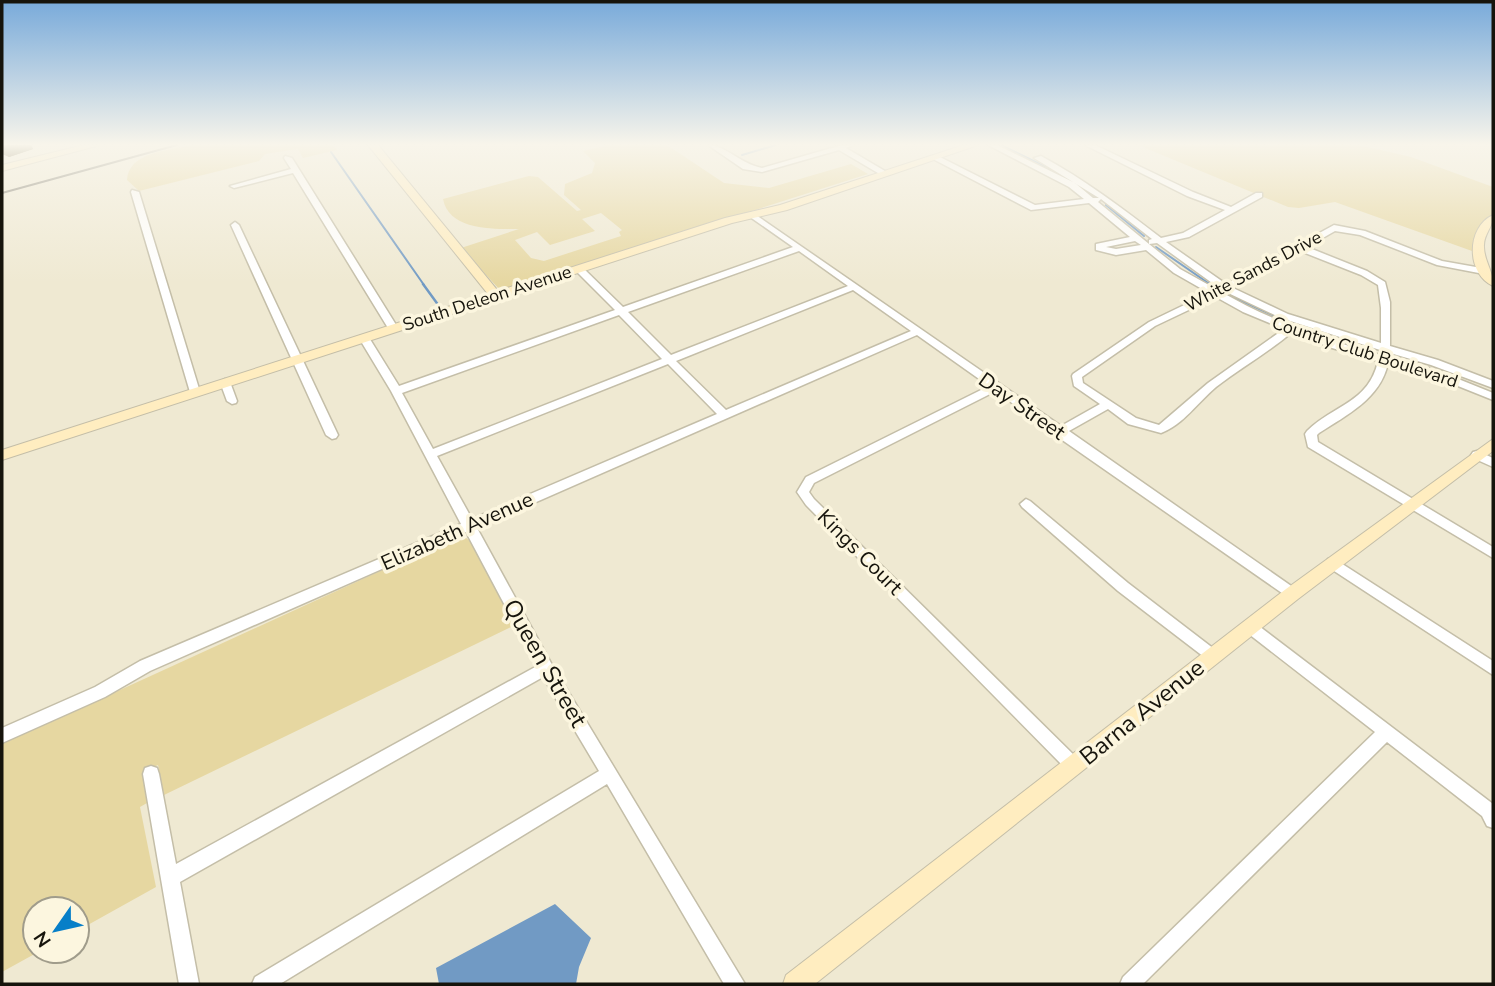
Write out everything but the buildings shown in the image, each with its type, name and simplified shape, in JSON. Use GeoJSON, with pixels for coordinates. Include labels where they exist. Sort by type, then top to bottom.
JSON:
{"type":"FeatureCollection","features":[{"type":"Feature","properties":{"kind":"street"},"geometry":{"type":"LineString","coordinates":[[308,191],[393,328]]}},
{"type":"Feature","properties":{"kind":"street"},"geometry":{"type":"LineString","coordinates":[[410,191],[495,295]]}},
{"type":"Feature","properties":{"kind":"street","name":"South Deleon Avenue"},"geometry":{"type":"LineString","coordinates":[[2,455],[495,295],[831,191]]}},
{"type":"Feature","properties":{"kind":"street"},"geometry":{"type":"LineString","coordinates":[[1000,191],[1034,208],[1107,199]]}},
{"type":"Feature","properties":{"kind":"street","name":"Country Club Boulevard"},"geometry":{"type":"LineString","coordinates":[[1078,191],[1177,271],[1215,294],[1289,329],[1386,355],[1432,361],[1493,385]]}},
{"type":"Feature","properties":{"kind":"street","name":"Country Club Boulevard"},"geometry":{"type":"LineString","coordinates":[[1094,191],[1156,241],[1226,288],[1297,321],[1493,397]]}},
{"type":"Feature","properties":{"kind":"street"},"geometry":{"type":"LineString","coordinates":[[1184,191],[1231,210]]}},
{"type":"Feature","properties":{"kind":"street"},"geometry":{"type":"LineString","coordinates":[[135,192],[195,392]]}},
{"type":"Feature","properties":{"kind":"street"},"geometry":{"type":"LineString","coordinates":[[1141,243],[1186,235],[1259,195]]}},
{"type":"Feature","properties":{"kind":"street","name":"Day Street"},"geometry":{"type":"LineString","coordinates":[[754,215],[916,332],[1292,594]]}},
{"type":"Feature","properties":{"kind":"street"},"geometry":{"type":"LineString","coordinates":[[1493,218],[1481,230],[1476,247],[1484,271],[1493,282]]}},
{"type":"Feature","properties":{"kind":"street"},"geometry":{"type":"LineString","coordinates":[[234,225],[332,435]]}},
{"type":"Feature","properties":{"kind":"street","name":"White Sands Drive"},"geometry":{"type":"LineString","coordinates":[[1107,405],[1078,384],[1077,376],[1139,331],[1215,294],[1334,228],[1347,228],[1440,263],[1484,271]]}},
{"type":"Feature","properties":{"kind":"street"},"geometry":{"type":"LineString","coordinates":[[396,391],[800,248]]}},
{"type":"Feature","properties":{"kind":"street"},"geometry":{"type":"LineString","coordinates":[[1301,248],[1364,273],[1382,284],[1385,297],[1386,355],[1381,379],[1367,394],[1315,430],[1310,441],[1324,454],[1493,553]]}},
{"type":"Feature","properties":{"kind":"street"},"geometry":{"type":"LineString","coordinates":[[579,269],[724,415]]}},
{"type":"Feature","properties":{"kind":"street"},"geometry":{"type":"LineString","coordinates":[[429,454],[853,287]]}},
{"type":"Feature","properties":{"kind":"street"},"geometry":{"type":"LineString","coordinates":[[1059,432],[1107,405],[1132,421],[1161,429],[1177,420],[1229,371],[1269,348],[1289,329]]}},
{"type":"Feature","properties":{"kind":"street","name":"Elizabeth Avenue"},"geometry":{"type":"LineString","coordinates":[[2,736],[100,692],[145,666],[916,332]]}},
{"type":"Feature","properties":{"kind":"street","name":"Queen Street"},"geometry":{"type":"LineString","coordinates":[[364,338],[396,391],[546,668],[734,984]]}},
{"type":"Feature","properties":{"kind":"street"},"geometry":{"type":"LineString","coordinates":[[225,382],[232,401]]}},
{"type":"Feature","properties":{"kind":"street","name":"Kings Court"},"geometry":{"type":"LineString","coordinates":[[996,387],[810,480],[803,492],[1074,766]]}},
{"type":"Feature","properties":{"kind":"street","name":"Barna Avenue"},"geometry":{"type":"LineString","coordinates":[[795,984],[1292,594],[1488,454]]}},
{"type":"Feature","properties":{"kind":"street"},"geometry":{"type":"LineString","coordinates":[[1026,504],[1123,587],[1213,656]]}},
{"type":"Feature","properties":{"kind":"street"},"geometry":{"type":"LineString","coordinates":[[1333,563],[1493,669]]}},
{"type":"Feature","properties":{"kind":"street"},"geometry":{"type":"LineString","coordinates":[[1250,627],[1488,810],[1493,820]]}},
{"type":"Feature","properties":{"kind":"street"},"geometry":{"type":"LineString","coordinates":[[171,877],[546,668]]}},
{"type":"Feature","properties":{"kind":"street"},"geometry":{"type":"LineString","coordinates":[[1130,984],[1386,732]]}},
{"type":"Feature","properties":{"kind":"street"},"geometry":{"type":"LineString","coordinates":[[151,774],[190,984]]}},
{"type":"Feature","properties":{"kind":"street"},"geometry":{"type":"LineString","coordinates":[[262,984],[609,774]]}},
{"type":"Feature","properties":{"kind":"shaded area"},"geometry":{"type":"Polygon","coordinates":[[[473,191],[554,191],[577,211],[581,210],[564,195],[564,191],[815,191],[501,291],[461,248],[519,229],[486,228],[463,223],[447,209],[443,199],[473,191]],[[601,213],[582,219],[595,231],[550,245],[537,232],[515,240],[531,258],[544,261],[621,236],[619,232],[622,230],[601,213]]]}},
{"type":"Feature","properties":{"kind":"shaded area"},"geometry":{"type":"Polygon","coordinates":[[[1249,191],[1493,191],[1493,214],[1477,229],[1472,251],[1335,202],[1299,208],[1288,207],[1249,191]]]}},
{"type":"Feature","properties":{"kind":"shaded area"},"geometry":{"type":"Polygon","coordinates":[[[461,534],[470,541],[515,625],[164,795],[158,765],[142,773],[147,803],[140,807],[156,887],[91,923],[91,895],[21,895],[21,962],[2,972],[2,744],[461,534]]]}},
{"type":"Feature","properties":{"kind":"water"},"geometry":{"type":"Polygon","coordinates":[[[555,904],[591,938],[579,967],[576,984],[439,984],[436,968],[555,904]]]}},
{"type":"Feature","properties":{"kind":"waterway"},"geometry":{"type":"LineString","coordinates":[[358,191],[424,285]]}},
{"type":"Feature","properties":{"kind":"waterway"},"geometry":{"type":"LineString","coordinates":[[1106,205],[1144,236]]}},
{"type":"Feature","properties":{"kind":"waterway"},"geometry":{"type":"LineString","coordinates":[[1156,247],[1211,285]]}},
{"type":"Feature","properties":{"kind":"waterway"},"geometry":{"type":"LineString","coordinates":[[423,284],[439,306]]}},
{"type":"Feature","properties":{"kind":"waterway"},"geometry":{"type":"LineString","coordinates":[[1229,295],[1306,330],[1363,348]]}},
{"type":"Feature","properties":{"kind":"railway"},"geometry":{"type":"LineString","coordinates":[[2,193],[9,191]]}}]}
